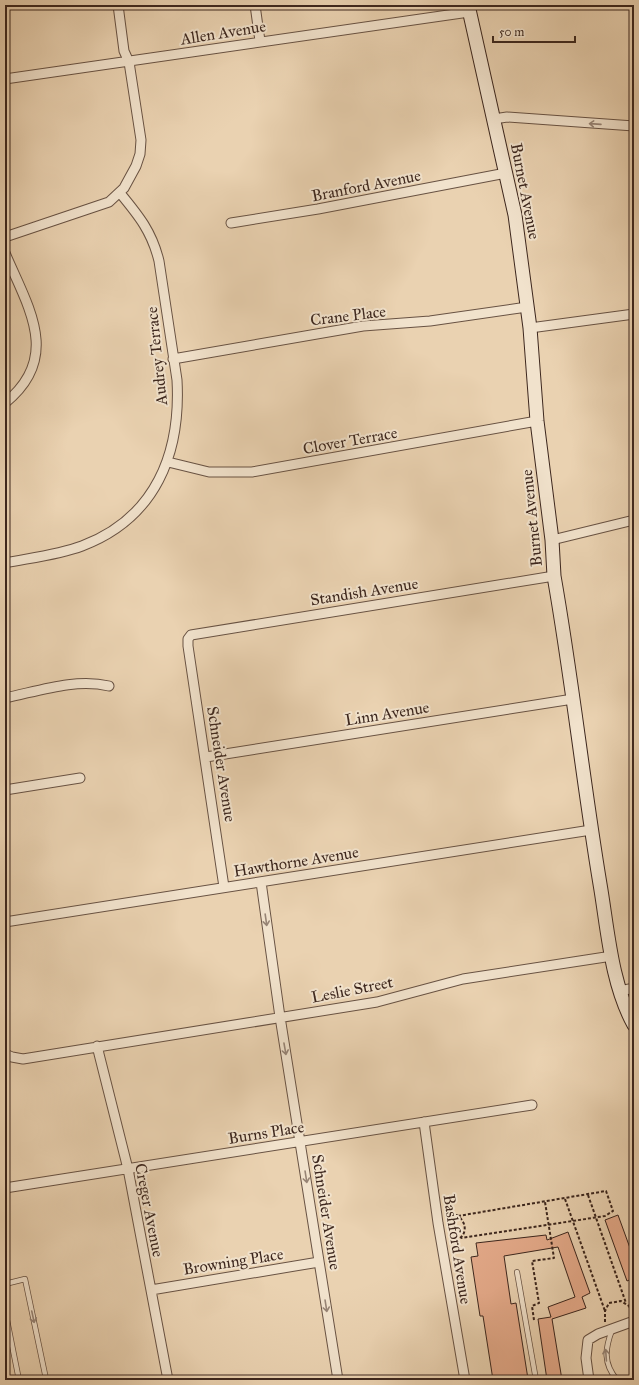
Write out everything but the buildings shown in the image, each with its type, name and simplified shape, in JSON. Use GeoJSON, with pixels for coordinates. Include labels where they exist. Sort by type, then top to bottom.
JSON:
{"type":"FeatureCollection","features":[{"type":"Feature","properties":{"kind":"street"},"geometry":{"type":"LineString","coordinates":[[5,237],[110,202],[120,193],[136,166],[140,154],[141,140],[129,62],[124,51],[118,5]]}},
{"type":"Feature","properties":{"kind":"street"},"geometry":{"type":"LineString","coordinates":[[255,5],[260,41]]}},
{"type":"Feature","properties":{"kind":"street","name":"Allen Avenue"},"geometry":{"type":"LineString","coordinates":[[5,80],[129,62],[469,8]]}},
{"type":"Feature","properties":{"kind":"street","name":"Burnet Avenue"},"geometry":{"type":"LineString","coordinates":[[469,8],[515,215],[530,328],[537,421],[552,540],[554,576],[591,830],[612,956],[620,990],[634,1025]]}},
{"type":"Feature","properties":{"kind":"street"},"geometry":{"type":"LineString","coordinates":[[494,119],[507,117],[634,126]]}},
{"type":"Feature","properties":{"kind":"street","name":"Branford Avenue"},"geometry":{"type":"LineString","coordinates":[[230,223],[318,209],[506,174]]}},
{"type":"Feature","properties":{"kind":"street","name":"Audrey Terrace"},"geometry":{"type":"LineString","coordinates":[[5,563],[68,550],[90,542],[111,531],[130,516],[146,499],[168,462],[175,434],[177,416],[177,380],[156,248],[144,223],[120,193]]}},
{"type":"Feature","properties":{"kind":"street"},"geometry":{"type":"LineString","coordinates":[[5,253],[34,321],[37,338],[32,369],[25,383],[15,395],[5,403]]}},
{"type":"Feature","properties":{"kind":"street","name":"Crane Place"},"geometry":{"type":"LineString","coordinates":[[173,359],[363,326],[430,321],[527,307]]}},
{"type":"Feature","properties":{"kind":"street"},"geometry":{"type":"LineString","coordinates":[[530,328],[634,314]]}},
{"type":"Feature","properties":{"kind":"street","name":"Clover Terrace"},"geometry":{"type":"LineString","coordinates":[[168,462],[209,472],[252,472],[537,421]]}},
{"type":"Feature","properties":{"kind":"street"},"geometry":{"type":"LineString","coordinates":[[552,540],[634,520]]}},
{"type":"Feature","properties":{"kind":"street","name":"Standish Avenue"},"geometry":{"type":"LineString","coordinates":[[188,646],[188,638],[191,636],[217,630],[554,576]]}},
{"type":"Feature","properties":{"kind":"street","name":"Schneider Avenue"},"geometry":{"type":"LineString","coordinates":[[188,646],[206,757],[224,887]]}},
{"type":"Feature","properties":{"kind":"street"},"geometry":{"type":"LineString","coordinates":[[5,698],[76,683],[93,682],[109,686]]}},
{"type":"Feature","properties":{"kind":"street","name":"Linn Avenue"},"geometry":{"type":"LineString","coordinates":[[206,757],[573,699]]}},
{"type":"Feature","properties":{"kind":"street"},"geometry":{"type":"LineString","coordinates":[[5,790],[80,778]]}},
{"type":"Feature","properties":{"kind":"street","name":"Hawthorne Avenue"},"geometry":{"type":"LineString","coordinates":[[5,922],[591,830]]}},
{"type":"Feature","properties":{"kind":"street","name":"Schneider Avenue"},"geometry":{"type":"LineString","coordinates":[[261,882],[280,1017],[338,1380]]}},
{"type":"Feature","properties":{"kind":"street","name":"Leslie Street"},"geometry":{"type":"LineString","coordinates":[[97,1046],[377,1002],[463,979],[612,956]]}},
{"type":"Feature","properties":{"kind":"street"},"geometry":{"type":"LineString","coordinates":[[620,990],[634,988]]}},
{"type":"Feature","properties":{"kind":"street"},"geometry":{"type":"LineString","coordinates":[[5,1054],[23,1059],[97,1046]]}},
{"type":"Feature","properties":{"kind":"street","name":"Creger Avenue"},"geometry":{"type":"LineString","coordinates":[[97,1046],[128,1170],[168,1380]]}},
{"type":"Feature","properties":{"kind":"street","name":"Burns Place"},"geometry":{"type":"LineString","coordinates":[[5,1188],[128,1170],[532,1105]]}},
{"type":"Feature","properties":{"kind":"street","name":"Bashford Avenue"},"geometry":{"type":"LineString","coordinates":[[424,1122],[441,1243],[464,1380]]}},
{"type":"Feature","properties":{"kind":"street","name":"Browning Place"},"geometry":{"type":"LineString","coordinates":[[151,1290],[320,1262]]}},
{"type":"Feature","properties":{"kind":"street"},"geometry":{"type":"LineString","coordinates":[[589,1380],[586,1358],[588,1340],[634,1320]]}},
{"type":"Feature","properties":{"kind":"lane"},"geometry":{"type":"LineString","coordinates":[[517,1272],[536,1380]]}},
{"type":"Feature","properties":{"kind":"lane"},"geometry":{"type":"LineString","coordinates":[[5,1284],[25,1279],[45,1380]]}},
{"type":"Feature","properties":{"kind":"lane"},"geometry":{"type":"LineString","coordinates":[[5,1310],[19,1380]]}},
{"type":"Feature","properties":{"kind":"lane"},"geometry":{"type":"LineString","coordinates":[[610,1330],[605,1352],[607,1364],[617,1380]]}},
{"type":"Feature","properties":{"kind":"path"},"geometry":{"type":"LineString","coordinates":[[441,1243],[454,1241],[461,1238],[605,1216],[613,1211],[606,1191],[458,1216]]}},
{"type":"Feature","properties":{"kind":"path"},"geometry":{"type":"LineString","coordinates":[[588,1195],[626,1303],[629,1306],[634,1320]]}},
{"type":"Feature","properties":{"kind":"path"},"geometry":{"type":"LineString","coordinates":[[565,1199],[605,1311],[605,1321],[610,1330]]}},
{"type":"Feature","properties":{"kind":"path"},"geometry":{"type":"LineString","coordinates":[[534,1321],[532,1306],[539,1303],[532,1261],[554,1258],[545,1202]]}},
{"type":"Feature","properties":{"kind":"path"},"geometry":{"type":"LineString","coordinates":[[437,1217],[453,1214],[458,1216],[464,1222],[465,1226],[465,1231],[461,1238]]}},
{"type":"Feature","properties":{"kind":"path"},"geometry":{"type":"LineString","coordinates":[[605,1311],[609,1303],[621,1301],[626,1303]]}}]}
